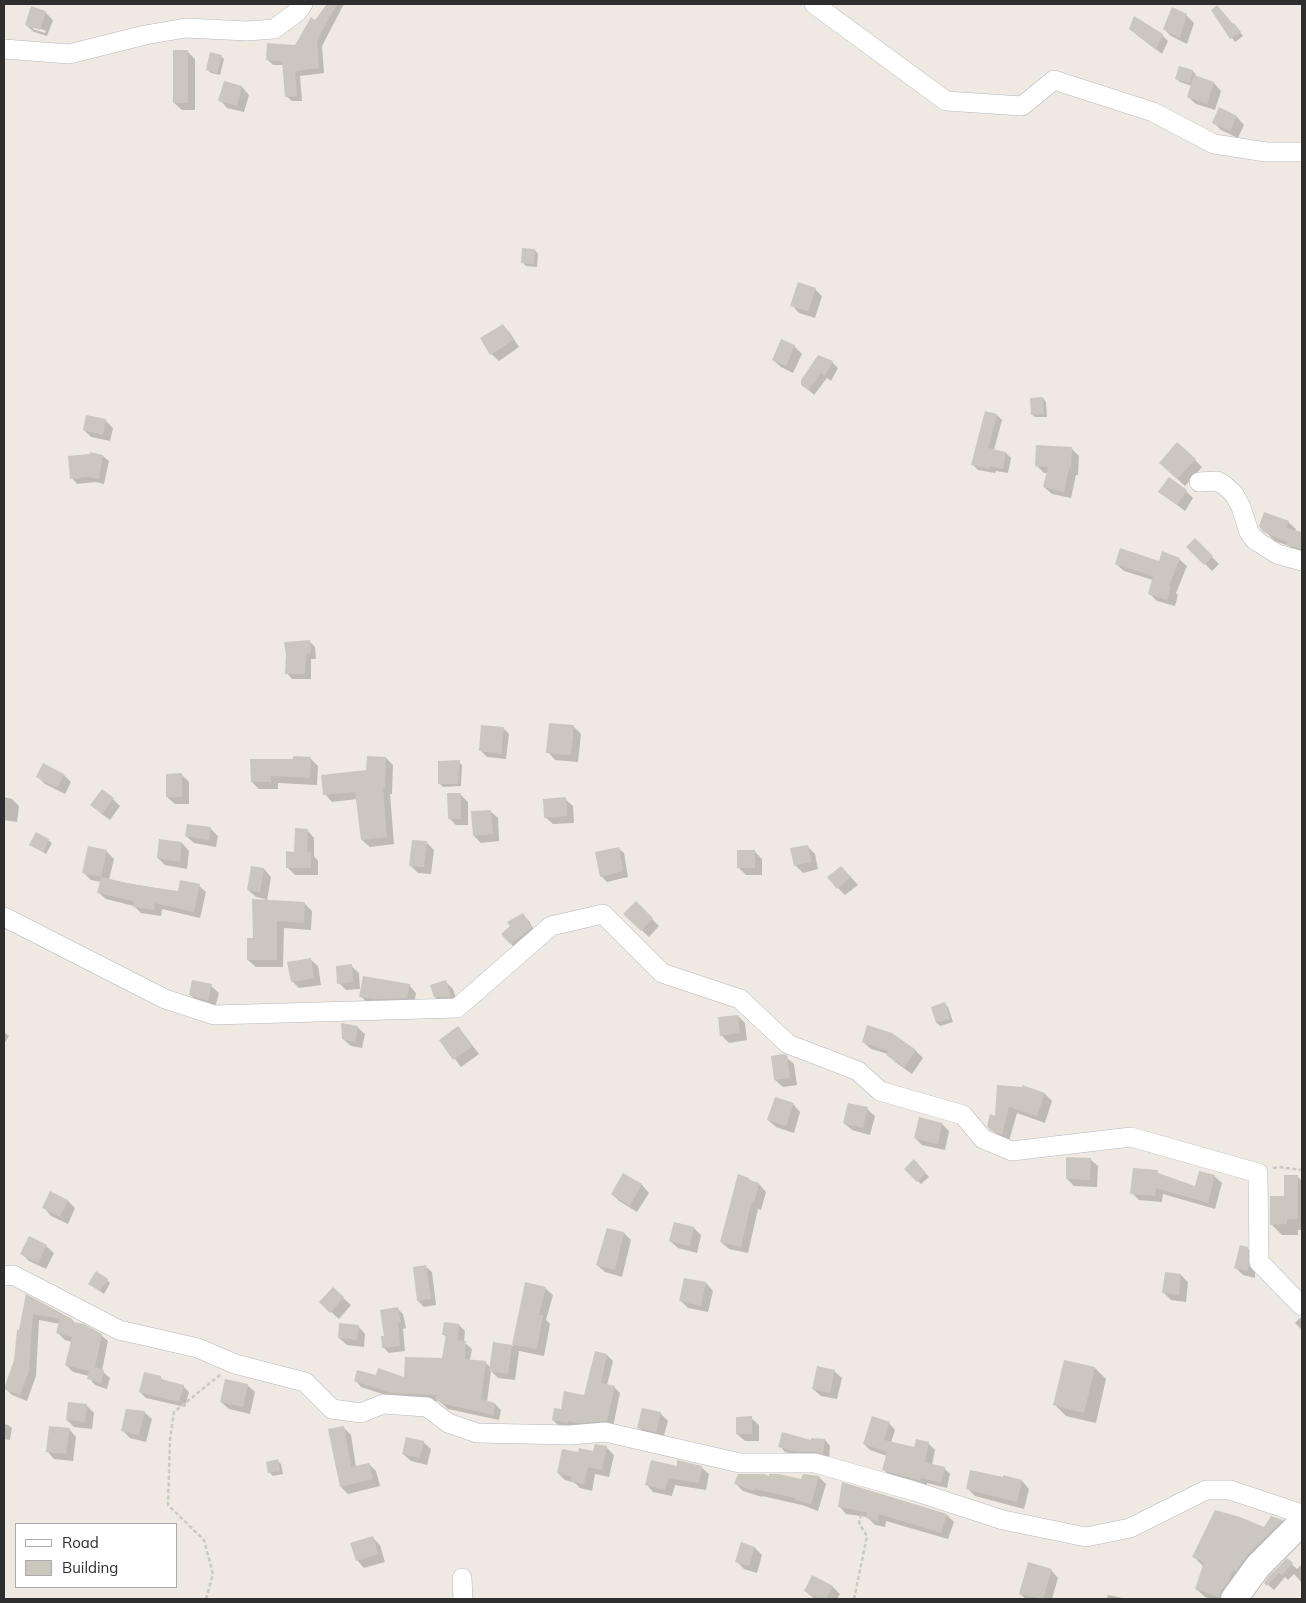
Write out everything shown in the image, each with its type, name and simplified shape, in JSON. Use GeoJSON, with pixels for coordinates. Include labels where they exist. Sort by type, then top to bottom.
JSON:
{"type":"FeatureCollection","features":[{"type":"Feature","properties":{"kind":"street"},"geometry":{"type":"LineString","coordinates":[[4,49],[69,54],[145,35],[186,28],[274,29],[297,12],[303,4]]}},
{"type":"Feature","properties":{"kind":"street"},"geometry":{"type":"LineString","coordinates":[[814,4],[946,101],[1022,106],[1054,80],[1153,112],[1214,144],[1266,152],[1302,152]]}},
{"type":"Feature","properties":{"kind":"street"},"geometry":{"type":"LineString","coordinates":[[1199,482],[1210,480],[1224,485],[1234,494],[1241,507],[1249,532],[1255,540],[1277,554],[1302,561]]}},
{"type":"Feature","properties":{"kind":"street"},"geometry":{"type":"LineString","coordinates":[[4,917],[165,999],[214,1015],[457,1008],[551,926],[603,914],[662,973],[740,999],[788,1044],[858,1071],[880,1091],[963,1115],[983,1140],[1012,1151],[1131,1137],[1258,1173],[1259,1262],[1302,1306]]}},
{"type":"Feature","properties":{"kind":"street"},"geometry":{"type":"LineString","coordinates":[[4,1276],[13,1275],[119,1330],[198,1348],[235,1364],[305,1382],[332,1409],[361,1413],[383,1404],[427,1407],[448,1422],[477,1432],[570,1434],[605,1432],[740,1463],[814,1463],[914,1491],[1003,1520],[1086,1537],[1130,1528],[1206,1490],[1230,1490],[1302,1514]]}},
{"type":"Feature","properties":{"kind":"street"},"geometry":{"type":"LineString","coordinates":[[1234,1599],[1258,1566],[1294,1530],[1302,1526]]}},
{"type":"Feature","properties":{"kind":"street"},"geometry":{"type":"LineString","coordinates":[[462,1578],[463,1599]]}},
{"type":"Feature","properties":{"kind":"path"},"geometry":{"type":"LineString","coordinates":[[1258,1173],[1279,1167],[1302,1170]]}},
{"type":"Feature","properties":{"kind":"path"},"geometry":{"type":"LineString","coordinates":[[206,1599],[213,1574],[204,1540],[168,1505],[170,1440],[174,1412],[235,1364]]}},
{"type":"Feature","properties":{"kind":"path"},"geometry":{"type":"LineString","coordinates":[[854,1599],[867,1536],[859,1522],[870,1480]]}},
{"type":"Feature","properties":{"kind":"building"},"geometry":{"type":"Polygon","coordinates":[[[327,4],[337,4],[317,40],[319,68],[295,71],[297,96],[285,97],[282,61],[266,60],[267,43],[295,45],[311,17],[315,20],[327,4]]]}},
{"type":"Feature","properties":{"kind":"building"},"geometry":{"type":"Polygon","coordinates":[[[1217,5],[1241,32],[1230,39],[1211,10],[1217,5]]]}},
{"type":"Feature","properties":{"kind":"building"},"geometry":{"type":"Polygon","coordinates":[[[31,6],[46,11],[40,30],[25,25],[31,6]]]}},
{"type":"Feature","properties":{"kind":"building"},"geometry":{"type":"Polygon","coordinates":[[[1172,7],[1187,14],[1180,38],[1163,29],[1172,7]]]}},
{"type":"Feature","properties":{"kind":"building"},"geometry":{"type":"Polygon","coordinates":[[[1134,16],[1163,34],[1156,50],[1129,29],[1134,16]]]}},
{"type":"Feature","properties":{"kind":"building"},"geometry":{"type":"Polygon","coordinates":[[[173,50],[188,50],[188,103],[173,103],[173,50]]]}},
{"type":"Feature","properties":{"kind":"building"},"geometry":{"type":"Polygon","coordinates":[[[210,52],[222,55],[217,73],[206,70],[210,52]]]}},
{"type":"Feature","properties":{"kind":"building"},"geometry":{"type":"Polygon","coordinates":[[[1179,66],[1193,70],[1190,83],[1175,79],[1179,66]]]}},
{"type":"Feature","properties":{"kind":"building"},"geometry":{"type":"Polygon","coordinates":[[[1194,75],[1214,82],[1207,104],[1187,97],[1194,75]]]}},
{"type":"Feature","properties":{"kind":"building"},"geometry":{"type":"Polygon","coordinates":[[[224,81],[242,86],[237,106],[218,101],[224,81]]]}},
{"type":"Feature","properties":{"kind":"building"},"geometry":{"type":"Polygon","coordinates":[[[1219,107],[1237,116],[1230,131],[1212,123],[1219,107]]]}},
{"type":"Feature","properties":{"kind":"building"},"geometry":{"type":"Polygon","coordinates":[[[522,248],[535,249],[534,264],[521,263],[522,248]]]}},
{"type":"Feature","properties":{"kind":"building"},"geometry":{"type":"Polygon","coordinates":[[[798,282],[816,288],[808,311],[790,306],[798,282]]]}},
{"type":"Feature","properties":{"kind":"building"},"geometry":{"type":"Polygon","coordinates":[[[503,324],[513,340],[490,355],[480,338],[503,324]]]}},
{"type":"Feature","properties":{"kind":"building"},"geometry":{"type":"Polygon","coordinates":[[[781,339],[795,345],[786,366],[772,360],[781,339]]]}},
{"type":"Feature","properties":{"kind":"building"},"geometry":{"type":"Polygon","coordinates":[[[818,355],[833,361],[825,376],[821,373],[808,390],[801,385],[801,380],[818,355]]]}},
{"type":"Feature","properties":{"kind":"building"},"geometry":{"type":"Polygon","coordinates":[[[1043,397],[1044,414],[1031,415],[1030,398],[1043,397]]]}},
{"type":"Feature","properties":{"kind":"building"},"geometry":{"type":"Polygon","coordinates":[[[985,411],[997,414],[988,448],[1006,452],[1003,469],[990,466],[990,469],[971,465],[985,411]]]}},
{"type":"Feature","properties":{"kind":"building"},"geometry":{"type":"Polygon","coordinates":[[[86,415],[106,419],[103,435],[83,430],[86,415]]]}},
{"type":"Feature","properties":{"kind":"building"},"geometry":{"type":"Polygon","coordinates":[[[1177,442],[1196,459],[1177,479],[1159,463],[1177,442]]]}},
{"type":"Feature","properties":{"kind":"building"},"geometry":{"type":"Polygon","coordinates":[[[1036,445],[1072,447],[1071,468],[1069,468],[1064,492],[1043,487],[1048,467],[1035,466],[1036,445]]]}},
{"type":"Feature","properties":{"kind":"building"},"geometry":{"type":"Polygon","coordinates":[[[90,452],[103,455],[99,479],[89,477],[70,479],[68,456],[90,454],[90,452]]]}},
{"type":"Feature","properties":{"kind":"building"},"geometry":{"type":"Polygon","coordinates":[[[1169,477],[1187,490],[1177,505],[1158,492],[1169,477]]]}},
{"type":"Feature","properties":{"kind":"building"},"geometry":{"type":"Polygon","coordinates":[[[1264,512],[1289,521],[1286,528],[1302,532],[1302,549],[1286,545],[1287,542],[1263,532],[1259,526],[1264,512]]]}},
{"type":"Feature","properties":{"kind":"building"},"geometry":{"type":"Polygon","coordinates":[[[1195,538],[1213,556],[1204,565],[1186,547],[1195,538]]]}},
{"type":"Feature","properties":{"kind":"building"},"geometry":{"type":"Polygon","coordinates":[[[1120,548],[1159,561],[1162,551],[1180,558],[1169,586],[1171,586],[1167,600],[1148,594],[1153,576],[1115,564],[1120,548]]]}},
{"type":"Feature","properties":{"kind":"building"},"geometry":{"type":"Polygon","coordinates":[[[310,640],[311,653],[306,654],[305,674],[285,674],[286,655],[284,642],[310,640]]]}},
{"type":"Feature","properties":{"kind":"building"},"geometry":{"type":"Polygon","coordinates":[[[549,723],[574,725],[571,755],[546,753],[549,723]]]}},
{"type":"Feature","properties":{"kind":"building"},"geometry":{"type":"Polygon","coordinates":[[[481,725],[504,727],[501,754],[479,751],[481,725]]]}},
{"type":"Feature","properties":{"kind":"building"},"geometry":{"type":"Polygon","coordinates":[[[293,756],[311,757],[310,778],[271,776],[271,782],[251,782],[250,759],[293,759],[293,756]]]}},
{"type":"Feature","properties":{"kind":"building"},"geometry":{"type":"Polygon","coordinates":[[[367,756],[386,757],[385,787],[383,787],[387,837],[361,840],[355,792],[323,795],[321,775],[366,770],[367,756]]]}},
{"type":"Feature","properties":{"kind":"building"},"geometry":{"type":"Polygon","coordinates":[[[460,760],[458,784],[438,784],[438,761],[460,760]]]}},
{"type":"Feature","properties":{"kind":"building"},"geometry":{"type":"Polygon","coordinates":[[[43,763],[64,774],[57,788],[36,777],[43,763]]]}},
{"type":"Feature","properties":{"kind":"building"},"geometry":{"type":"Polygon","coordinates":[[[182,773],[182,797],[166,797],[166,774],[182,773]]]}},
{"type":"Feature","properties":{"kind":"building"},"geometry":{"type":"Polygon","coordinates":[[[102,789],[114,798],[102,814],[90,805],[102,789]]]}},
{"type":"Feature","properties":{"kind":"building"},"geometry":{"type":"Polygon","coordinates":[[[447,793],[461,793],[461,819],[448,819],[447,793]]]}},
{"type":"Feature","properties":{"kind":"building"},"geometry":{"type":"Polygon","coordinates":[[[566,797],[567,816],[544,818],[543,799],[566,797]]]}},
{"type":"Feature","properties":{"kind":"building"},"geometry":{"type":"Polygon","coordinates":[[[491,810],[493,834],[473,836],[471,811],[491,810]]]}},
{"type":"Feature","properties":{"kind":"building"},"geometry":{"type":"Polygon","coordinates":[[[187,824],[211,827],[209,840],[185,836],[187,824]]]}},
{"type":"Feature","properties":{"kind":"building"},"geometry":{"type":"Polygon","coordinates":[[[295,828],[308,829],[307,852],[311,852],[311,868],[286,868],[286,851],[294,852],[295,828]]]}},
{"type":"Feature","properties":{"kind":"building"},"geometry":{"type":"Polygon","coordinates":[[[36,832],[49,839],[43,852],[29,845],[36,832]]]}},
{"type":"Feature","properties":{"kind":"building"},"geometry":{"type":"Polygon","coordinates":[[[159,839],[182,842],[180,862],[157,858],[159,839]]]}},
{"type":"Feature","properties":{"kind":"building"},"geometry":{"type":"Polygon","coordinates":[[[412,840],[427,841],[424,867],[409,866],[412,840]]]}},
{"type":"Feature","properties":{"kind":"building"},"geometry":{"type":"Polygon","coordinates":[[[808,845],[811,862],[794,866],[790,848],[808,845]]]}},
{"type":"Feature","properties":{"kind":"building"},"geometry":{"type":"Polygon","coordinates":[[[88,846],[107,850],[101,877],[82,873],[88,846]]]}},
{"type":"Feature","properties":{"kind":"building"},"geometry":{"type":"Polygon","coordinates":[[[619,847],[623,871],[600,877],[595,852],[619,847]]]}},
{"type":"Feature","properties":{"kind":"building"},"geometry":{"type":"Polygon","coordinates":[[[737,850],[755,850],[755,868],[737,868],[737,850]]]}},
{"type":"Feature","properties":{"kind":"building"},"geometry":{"type":"Polygon","coordinates":[[[251,866],[264,868],[260,892],[247,890],[251,866]]]}},
{"type":"Feature","properties":{"kind":"building"},"geometry":{"type":"Polygon","coordinates":[[[841,866],[851,877],[837,889],[827,877],[841,866]]]}},
{"type":"Feature","properties":{"kind":"building"},"geometry":{"type":"Polygon","coordinates":[[[101,877],[136,885],[178,891],[180,880],[200,884],[194,912],[155,903],[154,910],[133,907],[134,901],[97,893],[101,877]]]}},
{"type":"Feature","properties":{"kind":"building"},"geometry":{"type":"Polygon","coordinates":[[[252,899],[305,902],[304,923],[277,921],[277,960],[247,960],[247,938],[253,938],[252,899]]]}},
{"type":"Feature","properties":{"kind":"building"},"geometry":{"type":"Polygon","coordinates":[[[636,901],[653,918],[641,931],[623,914],[636,901]]]}},
{"type":"Feature","properties":{"kind":"building"},"geometry":{"type":"Polygon","coordinates":[[[523,913],[532,928],[510,944],[501,934],[510,926],[507,922],[523,913]]]}},
{"type":"Feature","properties":{"kind":"building"},"geometry":{"type":"Polygon","coordinates":[[[311,958],[314,978],[291,982],[287,962],[311,958]]]}},
{"type":"Feature","properties":{"kind":"building"},"geometry":{"type":"Polygon","coordinates":[[[352,964],[353,982],[337,984],[336,966],[352,964]]]}},
{"type":"Feature","properties":{"kind":"building"},"geometry":{"type":"Polygon","coordinates":[[[363,976],[410,984],[407,998],[374,999],[359,997],[363,976]]]}},
{"type":"Feature","properties":{"kind":"building"},"geometry":{"type":"Polygon","coordinates":[[[192,980],[212,984],[208,1001],[189,995],[192,980]]]}},
{"type":"Feature","properties":{"kind":"building"},"geometry":{"type":"Polygon","coordinates":[[[446,980],[451,997],[434,997],[430,985],[446,980]]]}},
{"type":"Feature","properties":{"kind":"building"},"geometry":{"type":"Polygon","coordinates":[[[945,1002],[950,1019],[936,1023],[931,1007],[945,1002]]]}},
{"type":"Feature","properties":{"kind":"building"},"geometry":{"type":"Polygon","coordinates":[[[738,1015],[740,1033],[720,1036],[718,1017],[738,1015]]]}},
{"type":"Feature","properties":{"kind":"building"},"geometry":{"type":"Polygon","coordinates":[[[341,1023],[358,1026],[355,1042],[342,1039],[341,1023]]]}},
{"type":"Feature","properties":{"kind":"building"},"geometry":{"type":"Polygon","coordinates":[[[867,1025],[892,1033],[916,1050],[904,1067],[886,1055],[889,1051],[862,1042],[867,1025]]]}},
{"type":"Feature","properties":{"kind":"building"},"geometry":{"type":"Polygon","coordinates":[[[458,1026],[473,1046],[453,1060],[439,1040],[458,1026]]]}},
{"type":"Feature","properties":{"kind":"building"},"geometry":{"type":"Polygon","coordinates":[[[787,1055],[790,1078],[774,1080],[771,1056],[787,1055]]]}},
{"type":"Feature","properties":{"kind":"building"},"geometry":{"type":"Polygon","coordinates":[[[997,1085],[1022,1087],[1022,1085],[1045,1093],[1037,1116],[1009,1107],[1002,1135],[990,1130],[987,1126],[990,1114],[995,1116],[997,1085]]]}},
{"type":"Feature","properties":{"kind":"building"},"geometry":{"type":"Polygon","coordinates":[[[775,1097],[794,1103],[786,1126],[767,1120],[775,1097]]]}},
{"type":"Feature","properties":{"kind":"building"},"geometry":{"type":"Polygon","coordinates":[[[848,1103],[868,1107],[863,1128],[843,1123],[848,1103]]]}},
{"type":"Feature","properties":{"kind":"building"},"geometry":{"type":"Polygon","coordinates":[[[919,1117],[942,1123],[938,1144],[914,1138],[919,1117]]]}},
{"type":"Feature","properties":{"kind":"building"},"geometry":{"type":"Polygon","coordinates":[[[1066,1157],[1091,1158],[1090,1180],[1066,1179],[1066,1157]]]}},
{"type":"Feature","properties":{"kind":"building"},"geometry":{"type":"Polygon","coordinates":[[[914,1159],[926,1173],[917,1182],[904,1169],[914,1159]]]}},
{"type":"Feature","properties":{"kind":"building"},"geometry":{"type":"Polygon","coordinates":[[[1133,1168],[1158,1170],[1158,1173],[1195,1186],[1199,1171],[1215,1175],[1208,1203],[1156,1188],[1155,1196],[1130,1194],[1133,1168]]]}},
{"type":"Feature","properties":{"kind":"building"},"geometry":{"type":"Polygon","coordinates":[[[623,1173],[642,1184],[630,1206],[611,1194],[623,1173]]]}},
{"type":"Feature","properties":{"kind":"building"},"geometry":{"type":"Polygon","coordinates":[[[738,1174],[759,1183],[754,1203],[751,1203],[741,1247],[720,1242],[738,1174]]]}},
{"type":"Feature","properties":{"kind":"building"},"geometry":{"type":"Polygon","coordinates":[[[1284,1175],[1298,1175],[1298,1219],[1287,1219],[1287,1224],[1270,1225],[1270,1196],[1284,1196],[1284,1175]]]}},
{"type":"Feature","properties":{"kind":"building"},"geometry":{"type":"Polygon","coordinates":[[[50,1191],[68,1200],[60,1217],[42,1208],[50,1191]]]}},
{"type":"Feature","properties":{"kind":"building"},"geometry":{"type":"Polygon","coordinates":[[[674,1222],[694,1227],[690,1246],[669,1241],[674,1222]]]}},
{"type":"Feature","properties":{"kind":"building"},"geometry":{"type":"Polygon","coordinates":[[[607,1228],[624,1232],[615,1270],[596,1265],[607,1228]]]}},
{"type":"Feature","properties":{"kind":"building"},"geometry":{"type":"Polygon","coordinates":[[[29,1236],[47,1245],[38,1263],[20,1254],[29,1236]]]}},
{"type":"Feature","properties":{"kind":"building"},"geometry":{"type":"Polygon","coordinates":[[[1240,1245],[1248,1247],[1249,1265],[1247,1271],[1234,1268],[1240,1245]]]}},
{"type":"Feature","properties":{"kind":"building"},"geometry":{"type":"Polygon","coordinates":[[[426,1265],[431,1299],[417,1301],[413,1267],[426,1265]]]}},
{"type":"Feature","properties":{"kind":"building"},"geometry":{"type":"Polygon","coordinates":[[[96,1271],[108,1279],[100,1291],[88,1284],[96,1271]]]}},
{"type":"Feature","properties":{"kind":"building"},"geometry":{"type":"Polygon","coordinates":[[[1165,1272],[1181,1274],[1179,1295],[1162,1293],[1165,1272]]]}},
{"type":"Feature","properties":{"kind":"building"},"geometry":{"type":"Polygon","coordinates":[[[684,1278],[706,1282],[701,1306],[679,1301],[684,1278]]]}},
{"type":"Feature","properties":{"kind":"building"},"geometry":{"type":"Polygon","coordinates":[[[525,1282],[546,1287],[539,1315],[543,1315],[537,1349],[512,1345],[525,1282]]]}},
{"type":"Feature","properties":{"kind":"building"},"geometry":{"type":"Polygon","coordinates":[[[333,1287],[344,1297],[330,1313],[319,1302],[333,1287]]]}},
{"type":"Feature","properties":{"kind":"building"},"geometry":{"type":"Polygon","coordinates":[[[26,1294],[72,1319],[72,1322],[84,1324],[102,1334],[95,1367],[104,1370],[101,1383],[87,1379],[89,1371],[65,1365],[72,1337],[56,1333],[60,1319],[33,1314],[30,1368],[20,1395],[4,1389],[14,1360],[17,1330],[19,1330],[26,1294]]]}},
{"type":"Feature","properties":{"kind":"building"},"geometry":{"type":"Polygon","coordinates":[[[398,1307],[401,1323],[398,1323],[400,1346],[382,1348],[381,1336],[384,1336],[380,1310],[398,1307]]]}},
{"type":"Feature","properties":{"kind":"building"},"geometry":{"type":"Polygon","coordinates":[[[444,1322],[459,1324],[458,1340],[466,1341],[465,1359],[486,1361],[481,1399],[495,1403],[493,1415],[441,1403],[435,1399],[437,1395],[391,1393],[354,1381],[357,1370],[376,1375],[378,1368],[404,1377],[405,1357],[442,1358],[446,1335],[442,1335],[444,1322]]]}},
{"type":"Feature","properties":{"kind":"building"},"geometry":{"type":"Polygon","coordinates":[[[339,1323],[359,1325],[357,1340],[338,1338],[339,1323]]]}},
{"type":"Feature","properties":{"kind":"building"},"geometry":{"type":"Polygon","coordinates":[[[493,1342],[512,1345],[508,1374],[489,1371],[493,1342]]]}},
{"type":"Feature","properties":{"kind":"building"},"geometry":{"type":"Polygon","coordinates":[[[595,1351],[607,1354],[601,1383],[615,1386],[607,1421],[580,1423],[568,1421],[568,1423],[552,1420],[554,1408],[561,1409],[564,1391],[584,1395],[595,1351]]]}},
{"type":"Feature","properties":{"kind":"building"},"geometry":{"type":"Polygon","coordinates":[[[1064,1360],[1095,1367],[1084,1413],[1053,1405],[1064,1360]]]}},
{"type":"Feature","properties":{"kind":"building"},"geometry":{"type":"Polygon","coordinates":[[[817,1366],[835,1370],[830,1393],[812,1389],[817,1366]]]}},
{"type":"Feature","properties":{"kind":"building"},"geometry":{"type":"Polygon","coordinates":[[[144,1372],[184,1385],[179,1402],[139,1392],[144,1372]]]}},
{"type":"Feature","properties":{"kind":"building"},"geometry":{"type":"Polygon","coordinates":[[[225,1379],[248,1384],[243,1407],[220,1402],[225,1379]]]}},
{"type":"Feature","properties":{"kind":"building"},"geometry":{"type":"Polygon","coordinates":[[[68,1402],[87,1404],[85,1422],[66,1420],[68,1402]]]}},
{"type":"Feature","properties":{"kind":"building"},"geometry":{"type":"Polygon","coordinates":[[[642,1408],[661,1412],[656,1432],[637,1428],[642,1408]]]}},
{"type":"Feature","properties":{"kind":"building"},"geometry":{"type":"Polygon","coordinates":[[[126,1409],[145,1411],[139,1435],[121,1431],[126,1409]]]}},
{"type":"Feature","properties":{"kind":"building"},"geometry":{"type":"Polygon","coordinates":[[[752,1416],[752,1434],[736,1434],[736,1417],[752,1416]]]}},
{"type":"Feature","properties":{"kind":"building"},"geometry":{"type":"Polygon","coordinates":[[[872,1416],[890,1422],[884,1440],[914,1447],[916,1439],[929,1442],[925,1462],[945,1467],[941,1483],[921,1478],[920,1481],[882,1470],[887,1452],[863,1444],[872,1416]]]}},
{"type":"Feature","properties":{"kind":"building"},"geometry":{"type":"Polygon","coordinates":[[[49,1426],[70,1428],[66,1454],[46,1452],[49,1426]]]}},
{"type":"Feature","properties":{"kind":"building"},"geometry":{"type":"Polygon","coordinates":[[[344,1426],[351,1467],[369,1463],[373,1479],[340,1487],[328,1429],[344,1426]]]}},
{"type":"Feature","properties":{"kind":"building"},"geometry":{"type":"Polygon","coordinates":[[[782,1432],[811,1440],[811,1438],[825,1439],[823,1454],[797,1452],[778,1447],[782,1432]]]}},
{"type":"Feature","properties":{"kind":"building"},"geometry":{"type":"Polygon","coordinates":[[[406,1437],[424,1441],[420,1458],[402,1454],[406,1437]]]}},
{"type":"Feature","properties":{"kind":"building"},"geometry":{"type":"Polygon","coordinates":[[[595,1444],[607,1446],[602,1470],[588,1467],[584,1484],[571,1481],[572,1477],[557,1473],[562,1449],[578,1452],[579,1448],[593,1451],[595,1444]]]}},
{"type":"Feature","properties":{"kind":"building"},"geometry":{"type":"Polygon","coordinates":[[[278,1459],[280,1471],[268,1473],[266,1462],[278,1459]]]}},
{"type":"Feature","properties":{"kind":"building"},"geometry":{"type":"Polygon","coordinates":[[[651,1460],[677,1466],[677,1460],[702,1466],[699,1483],[668,1478],[665,1490],[645,1485],[651,1460]]]}},
{"type":"Feature","properties":{"kind":"building"},"geometry":{"type":"Polygon","coordinates":[[[970,1470],[1022,1480],[1017,1502],[966,1489],[970,1470]]]}},
{"type":"Feature","properties":{"kind":"building"},"geometry":{"type":"Polygon","coordinates":[[[738,1474],[764,1474],[769,1476],[769,1474],[779,1474],[801,1479],[803,1474],[819,1476],[811,1504],[795,1500],[796,1498],[755,1489],[754,1491],[734,1484],[738,1474]]]}},
{"type":"Feature","properties":{"kind":"building"},"geometry":{"type":"Polygon","coordinates":[[[842,1482],[947,1514],[941,1533],[879,1514],[878,1521],[866,1518],[867,1512],[838,1507],[842,1482]]]}},
{"type":"Feature","properties":{"kind":"building"},"geometry":{"type":"Polygon","coordinates":[[[1215,1510],[1240,1517],[1264,1527],[1271,1516],[1283,1520],[1247,1555],[1236,1571],[1233,1570],[1229,1581],[1219,1597],[1195,1589],[1204,1562],[1192,1557],[1215,1510]]]}},
{"type":"Feature","properties":{"kind":"building"},"geometry":{"type":"Polygon","coordinates":[[[373,1536],[378,1554],[356,1561],[350,1543],[373,1536]]]}},
{"type":"Feature","properties":{"kind":"building"},"geometry":{"type":"Polygon","coordinates":[[[741,1542],[755,1547],[749,1566],[735,1562],[741,1542]]]}},
{"type":"Feature","properties":{"kind":"building"},"geometry":{"type":"Polygon","coordinates":[[[1287,1558],[1293,1563],[1282,1575],[1279,1573],[1267,1586],[1264,1583],[1269,1576],[1287,1558]]]}},
{"type":"Feature","properties":{"kind":"building"},"geometry":{"type":"Polygon","coordinates":[[[1028,1562],[1052,1569],[1043,1599],[1019,1594],[1028,1562]]]}},
{"type":"Feature","properties":{"kind":"building"},"geometry":{"type":"Polygon","coordinates":[[[812,1575],[833,1586],[826,1599],[820,1599],[804,1591],[812,1575]]]}}]}
